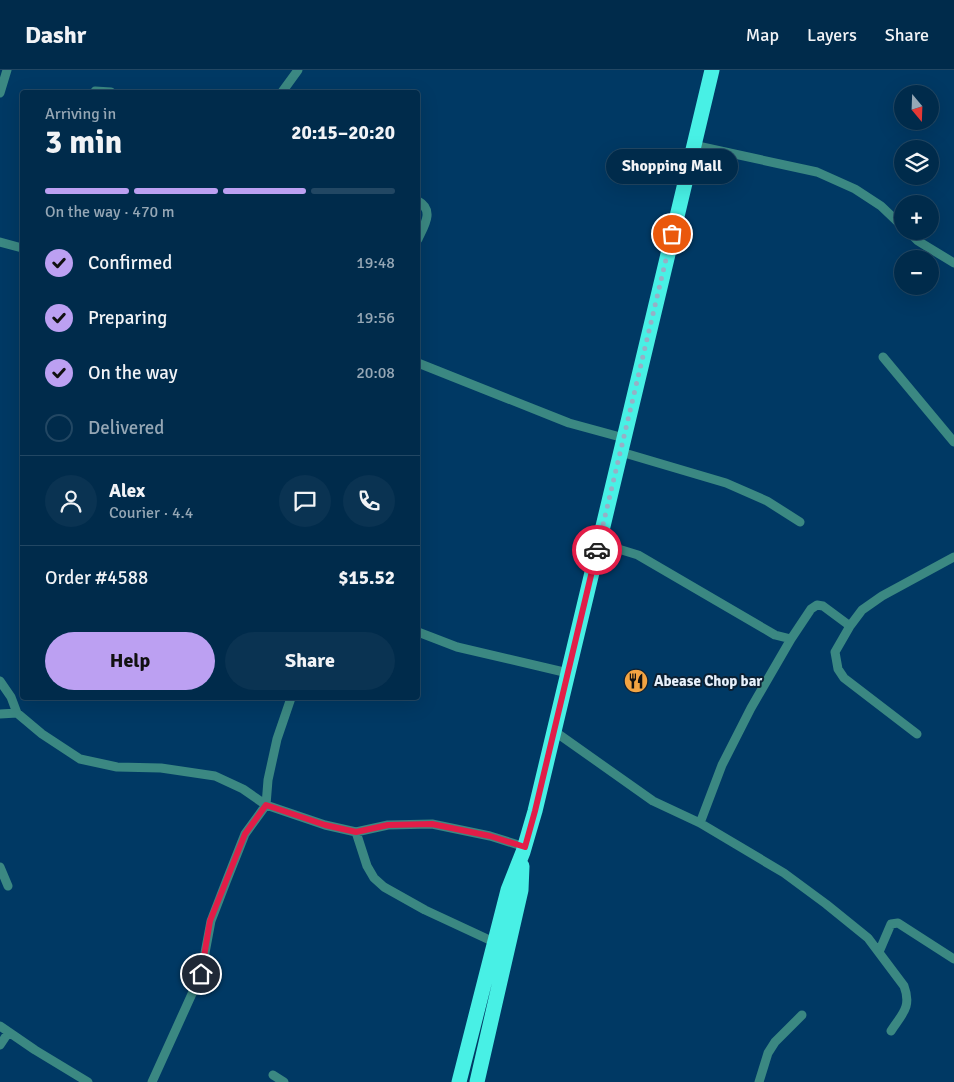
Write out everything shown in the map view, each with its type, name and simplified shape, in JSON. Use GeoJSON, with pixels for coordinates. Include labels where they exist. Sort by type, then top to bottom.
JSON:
{"type":"FeatureCollection","features":[{"type":"Feature","properties":{"kind":"highway"},"geometry":{"type":"LineString","coordinates":[[459,1082],[508,890],[524,849],[535,811],[712,70]]}},
{"type":"Feature","properties":{"kind":"highway"},"geometry":{"type":"LineString","coordinates":[[477,1082],[521,890],[524,849]]}},
{"type":"Feature","properties":{"kind":"street"},"geometry":{"type":"LineString","coordinates":[[0,93],[6,70]]}},
{"type":"Feature","properties":{"kind":"street"},"geometry":{"type":"LineString","coordinates":[[283,90],[298,70]]}},
{"type":"Feature","properties":{"kind":"street"},"geometry":{"type":"LineString","coordinates":[[693,145],[817,172],[856,189],[881,206],[894,218]]}},
{"type":"Feature","properties":{"kind":"street"},"geometry":{"type":"LineString","coordinates":[[420,202],[428,213],[426,223],[420,235]]}},
{"type":"Feature","properties":{"kind":"street"},"geometry":{"type":"LineString","coordinates":[[917,240],[954,263]]}},
{"type":"Feature","properties":{"kind":"street"},"geometry":{"type":"LineString","coordinates":[[0,242],[20,247]]}},
{"type":"Feature","properties":{"kind":"street"},"geometry":{"type":"LineString","coordinates":[[883,357],[954,442]]}},
{"type":"Feature","properties":{"kind":"street"},"geometry":{"type":"LineString","coordinates":[[420,364],[622,445],[726,483],[767,501],[800,522]]}},
{"type":"Feature","properties":{"kind":"street"},"geometry":{"type":"LineString","coordinates":[[599,543],[638,555],[775,635],[791,639]]}},
{"type":"Feature","properties":{"kind":"street"},"geometry":{"type":"LineString","coordinates":[[917,734],[844,678],[838,669],[835,652],[862,610],[882,596],[954,557]]}},
{"type":"Feature","properties":{"kind":"street"},"geometry":{"type":"LineString","coordinates":[[700,824],[722,765],[751,708],[791,639],[811,609],[817,605],[823,606],[850,626]]}},
{"type":"Feature","properties":{"kind":"street"},"geometry":{"type":"LineString","coordinates":[[420,633],[457,647],[568,673]]}},
{"type":"Feature","properties":{"kind":"street"},"geometry":{"type":"LineString","coordinates":[[0,681],[11,697],[16,714],[80,759],[117,766],[161,768],[215,776],[243,789],[266,805],[325,825],[356,832],[388,825],[432,824],[490,836],[524,849]]}},
{"type":"Feature","properties":{"kind":"street"},"geometry":{"type":"LineString","coordinates":[[152,1082],[201,974],[210,921],[245,834],[266,805],[268,780],[277,739],[290,700]]}},
{"type":"Feature","properties":{"kind":"street"},"geometry":{"type":"LineString","coordinates":[[0,714],[16,714]]}},
{"type":"Feature","properties":{"kind":"street"},"geometry":{"type":"LineString","coordinates":[[554,731],[653,801],[700,824],[791,878],[868,938],[904,986],[907,994],[908,1004],[891,1031]]}},
{"type":"Feature","properties":{"kind":"street"},"geometry":{"type":"LineString","coordinates":[[356,832],[367,866],[374,878],[384,887],[425,910],[496,943]]}},
{"type":"Feature","properties":{"kind":"street"},"geometry":{"type":"LineString","coordinates":[[0,867],[8,886]]}},
{"type":"Feature","properties":{"kind":"street"},"geometry":{"type":"LineString","coordinates":[[879,952],[892,924],[898,924],[954,959]]}},
{"type":"Feature","properties":{"kind":"street"},"geometry":{"type":"LineString","coordinates":[[759,1082],[768,1053],[775,1042],[802,1015]]}},
{"type":"Feature","properties":{"kind":"street"},"geometry":{"type":"LineString","coordinates":[[0,1026],[8,1033],[88,1082]]}},
{"type":"Feature","properties":{"kind":"street"},"geometry":{"type":"LineString","coordinates":[[0,1045],[8,1033]]}},
{"type":"Feature","properties":{"kind":"street"},"geometry":{"type":"LineString","coordinates":[[273,1074],[284,1082]]}},
{"type":"Feature","properties":{"kind":"way so far"},"geometry":{"type":"LineString","coordinates":[[597,550],[672,234]]}},
{"type":"Feature","properties":{"kind":"place","name":"Shopping Mall"},"geometry":{"type":"Point","coordinates":[672,234]}},
{"type":"Feature","properties":{"kind":"place","name":"Abease Chop bar"},"geometry":{"type":"Point","coordinates":[636,681]}},
{"type":"Feature","properties":{"kind":"route"},"geometry":{"type":"LineString","coordinates":[[201,974],[210,921],[245,834],[266,805],[325,825],[356,832],[388,825],[432,824],[490,836],[525,847],[597,550]]}}]}
